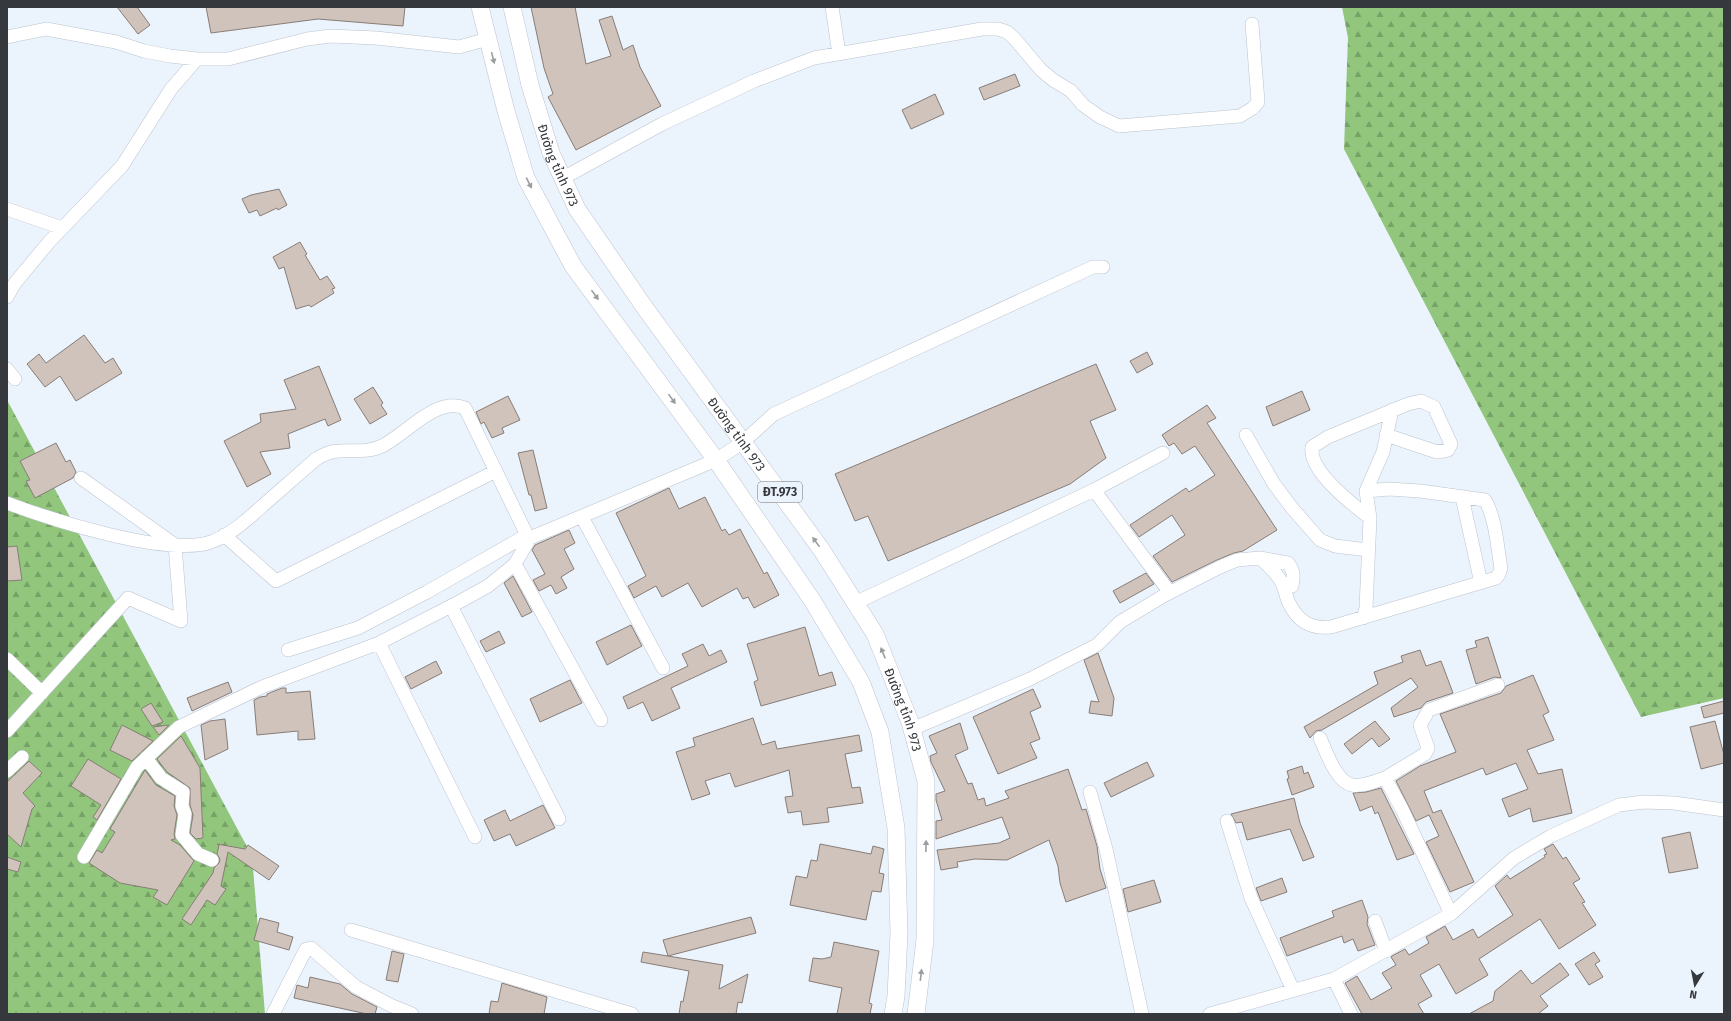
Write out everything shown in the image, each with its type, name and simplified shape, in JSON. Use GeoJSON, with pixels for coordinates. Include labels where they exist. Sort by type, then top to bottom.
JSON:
{"type":"FeatureCollection","features":[{"type":"Feature","properties":{"kind":"main road","name":"ĐT.973"},"geometry":{"type":"LineString","coordinates":[[480,7],[506,111],[526,178],[573,266],[716,460],[812,600],[861,682],[880,732],[896,828],[899,933],[896,996],[893,1014]]}},
{"type":"Feature","properties":{"kind":"main road","name":"Đường tỉnh 973"},"geometry":{"type":"LineString","coordinates":[[512,7],[530,85],[552,153],[577,209],[641,302],[821,549],[875,634],[912,729],[926,781],[925,940],[916,1014]]}},
{"type":"Feature","properties":{"kind":"street"},"geometry":{"type":"LineString","coordinates":[[832,7],[839,54]]}},
{"type":"Feature","properties":{"kind":"street"},"geometry":{"type":"LineString","coordinates":[[563,178],[662,124],[754,80],[814,58],[982,29],[998,29],[1006,32],[1014,38],[1041,70],[1053,80],[1071,90],[1083,105],[1100,117],[1119,126],[1240,116],[1253,108],[1258,102],[1252,24]]}},
{"type":"Feature","properties":{"kind":"street"},"geometry":{"type":"LineString","coordinates":[[7,38],[46,29],[116,42],[144,51],[197,59],[228,59],[307,39],[331,36],[376,38],[459,47],[488,39]]}},
{"type":"Feature","properties":{"kind":"street"},"geometry":{"type":"LineString","coordinates":[[7,296],[15,283],[62,228],[122,166],[171,89],[197,59]]}},
{"type":"Feature","properties":{"kind":"street"},"geometry":{"type":"LineString","coordinates":[[7,209],[62,228]]}},
{"type":"Feature","properties":{"kind":"street"},"geometry":{"type":"LineString","coordinates":[[288,650],[358,628],[528,536],[582,517],[716,460],[743,442],[774,414],[1093,267],[1103,267]]}},
{"type":"Feature","properties":{"kind":"street"},"geometry":{"type":"LineString","coordinates":[[1370,518],[1334,488],[1317,467],[1311,454],[1312,448],[1328,437],[1392,410],[1421,400],[1434,408],[1451,444],[1448,450],[1437,452],[1386,435]]}},
{"type":"Feature","properties":{"kind":"street"},"geometry":{"type":"LineString","coordinates":[[7,503],[90,529],[162,544],[199,544],[212,541],[224,535],[247,519],[316,459],[326,453],[338,451],[367,452],[378,449],[430,413],[456,404],[465,408],[528,536]]}},
{"type":"Feature","properties":{"kind":"street"},"geometry":{"type":"LineString","coordinates":[[1363,618],[1366,608],[1370,518],[1366,491],[1383,452],[1392,410]]}},
{"type":"Feature","properties":{"kind":"street"},"geometry":{"type":"LineString","coordinates":[[1246,435],[1274,484],[1292,508],[1320,540],[1334,546],[1368,550]]}},
{"type":"Feature","properties":{"kind":"street"},"geometry":{"type":"LineString","coordinates":[[856,603],[1094,490],[1163,453]]}},
{"type":"Feature","properties":{"kind":"street"},"geometry":{"type":"LineString","coordinates":[[224,535],[276,581],[496,472]]}},
{"type":"Feature","properties":{"kind":"street"},"geometry":{"type":"LineString","coordinates":[[81,478],[175,545]]}},
{"type":"Feature","properties":{"kind":"street"},"geometry":{"type":"LineString","coordinates":[[912,729],[1030,679],[1096,645],[1120,622],[1165,595],[1237,560],[1260,558],[1288,563],[1294,576],[1292,586],[1282,583],[1290,604],[1304,623],[1317,628],[1331,627],[1363,618],[1496,578],[1499,574],[1501,568],[1494,528],[1488,505],[1485,500],[1420,491],[1389,489],[1366,491]]}},
{"type":"Feature","properties":{"kind":"street"},"geometry":{"type":"LineString","coordinates":[[1094,490],[1168,590]]}},
{"type":"Feature","properties":{"kind":"street"},"geometry":{"type":"LineString","coordinates":[[1462,497],[1480,583]]}},
{"type":"Feature","properties":{"kind":"street"},"geometry":{"type":"LineString","coordinates":[[582,517],[663,668]]}},
{"type":"Feature","properties":{"kind":"street"},"geometry":{"type":"LineString","coordinates":[[84,857],[137,767],[178,728],[262,687],[379,643],[488,586],[515,564],[528,536]]}},
{"type":"Feature","properties":{"kind":"street"},"geometry":{"type":"LineString","coordinates":[[7,731],[128,598],[181,621],[175,545]]}},
{"type":"Feature","properties":{"kind":"street"},"geometry":{"type":"LineString","coordinates":[[515,564],[601,720]]}},
{"type":"Feature","properties":{"kind":"street"},"geometry":{"type":"LineString","coordinates":[[451,606],[559,819]]}},
{"type":"Feature","properties":{"kind":"street"},"geometry":{"type":"LineString","coordinates":[[379,643],[475,837]]}},
{"type":"Feature","properties":{"kind":"street"},"geometry":{"type":"LineString","coordinates":[[7,660],[42,693]]}},
{"type":"Feature","properties":{"kind":"street"},"geometry":{"type":"LineString","coordinates":[[1320,738],[1337,774],[1345,783],[1353,786],[1385,778],[1425,754],[1427,751],[1428,748],[1420,725],[1429,710],[1498,685]]}},
{"type":"Feature","properties":{"kind":"street"},"geometry":{"type":"LineString","coordinates":[[7,771],[22,757]]}},
{"type":"Feature","properties":{"kind":"street"},"geometry":{"type":"LineString","coordinates":[[146,758],[161,778],[183,792],[182,806],[184,814],[182,835],[198,854],[212,860]]}},
{"type":"Feature","properties":{"kind":"street"},"geometry":{"type":"LineString","coordinates":[[1385,778],[1402,809],[1451,914]]}},
{"type":"Feature","properties":{"kind":"street"},"geometry":{"type":"LineString","coordinates":[[1090,792],[1106,849],[1142,1014]]}},
{"type":"Feature","properties":{"kind":"street"},"geometry":{"type":"LineString","coordinates":[[1210,1014],[1334,978],[1386,951],[1451,914],[1514,858],[1551,836],[1619,805],[1644,802],[1674,803],[1724,810]]}},
{"type":"Feature","properties":{"kind":"street"},"geometry":{"type":"LineString","coordinates":[[1227,821],[1251,898],[1293,990]]}},
{"type":"Feature","properties":{"kind":"street"},"geometry":{"type":"LineString","coordinates":[[1375,921],[1386,951]]}},
{"type":"Feature","properties":{"kind":"street"},"geometry":{"type":"LineString","coordinates":[[351,930],[632,1014]]}},
{"type":"Feature","properties":{"kind":"street"},"geometry":{"type":"LineString","coordinates":[[273,1014],[306,949],[311,948],[356,987],[390,1005],[412,1014]]}},
{"type":"Feature","properties":{"kind":"street"},"geometry":{"type":"LineString","coordinates":[[1334,978],[1352,1014]]}},
{"type":"Feature","properties":{"kind":"green space"},"geometry":{"type":"Polygon","coordinates":[[[1342,7],[1724,7],[1724,698],[1641,717],[1344,149],[1348,38],[1342,7]]]}},
{"type":"Feature","properties":{"kind":"green space"},"geometry":{"type":"Polygon","coordinates":[[[7,400],[252,856],[265,1014],[7,1014],[7,400]]]}},
{"type":"Feature","properties":{"kind":"building"},"geometry":{"type":"Polygon","coordinates":[[[117,7],[137,7],[150,25],[138,34],[117,7]]]}},
{"type":"Feature","properties":{"kind":"building"},"geometry":{"type":"Polygon","coordinates":[[[206,7],[405,7],[403,26],[318,19],[211,33],[206,7]]]}},
{"type":"Feature","properties":{"kind":"building"},"geometry":{"type":"Polygon","coordinates":[[[531,7],[575,7],[586,64],[611,56],[599,20],[612,16],[623,50],[633,45],[640,67],[661,106],[576,150],[548,97],[553,94],[544,68],[531,7]]]}},
{"type":"Feature","properties":{"kind":"building"},"geometry":{"type":"Polygon","coordinates":[[[1015,74],[1020,86],[984,100],[979,88],[1015,74]]]}},
{"type":"Feature","properties":{"kind":"building"},"geometry":{"type":"Polygon","coordinates":[[[935,94],[944,114],[911,129],[902,110],[935,94]]]}},
{"type":"Feature","properties":{"kind":"building"},"geometry":{"type":"Polygon","coordinates":[[[279,189],[287,205],[278,210],[277,208],[260,216],[257,210],[249,213],[242,199],[251,195],[279,189]]]}},
{"type":"Feature","properties":{"kind":"building"},"geometry":{"type":"Polygon","coordinates":[[[300,242],[307,254],[305,255],[320,280],[327,276],[335,288],[332,289],[334,293],[311,307],[309,305],[296,309],[284,267],[279,269],[273,257],[300,242]]]}},
{"type":"Feature","properties":{"kind":"building"},"geometry":{"type":"Polygon","coordinates":[[[84,335],[105,363],[113,358],[122,373],[76,401],[60,376],[45,387],[27,364],[39,354],[46,363],[84,335]]]}},
{"type":"Feature","properties":{"kind":"building"},"geometry":{"type":"Polygon","coordinates":[[[1147,352],[1153,364],[1137,373],[1130,361],[1147,352]]]}},
{"type":"Feature","properties":{"kind":"building"},"geometry":{"type":"Polygon","coordinates":[[[1096,364],[1116,410],[1090,421],[1106,458],[1070,484],[888,561],[868,516],[855,521],[835,474],[1096,364]]]}},
{"type":"Feature","properties":{"kind":"building"},"geometry":{"type":"Polygon","coordinates":[[[319,366],[341,420],[328,426],[325,419],[288,434],[290,448],[260,452],[271,474],[247,487],[224,441],[261,422],[260,414],[296,409],[284,380],[319,366]]]}},
{"type":"Feature","properties":{"kind":"building"},"geometry":{"type":"Polygon","coordinates":[[[373,387],[383,403],[381,405],[387,414],[370,424],[354,399],[373,387]]]}},
{"type":"Feature","properties":{"kind":"building"},"geometry":{"type":"Polygon","coordinates":[[[1302,391],[1310,410],[1273,426],[1266,407],[1302,391]]]}},
{"type":"Feature","properties":{"kind":"building"},"geometry":{"type":"Polygon","coordinates":[[[508,396],[520,420],[502,428],[504,433],[492,438],[484,422],[481,424],[476,412],[508,396]]]}},
{"type":"Feature","properties":{"kind":"building"},"geometry":{"type":"Polygon","coordinates":[[[1207,405],[1216,418],[1207,423],[1277,530],[1243,551],[1217,560],[1172,582],[1153,556],[1185,535],[1172,515],[1139,537],[1130,525],[1186,488],[1189,492],[1215,475],[1195,446],[1182,454],[1174,443],[1169,446],[1162,435],[1207,405]]]}},
{"type":"Feature","properties":{"kind":"building"},"geometry":{"type":"Polygon","coordinates":[[[56,443],[66,462],[70,460],[76,472],[73,478],[35,498],[26,481],[30,480],[20,461],[56,443]]]}},
{"type":"Feature","properties":{"kind":"building"},"geometry":{"type":"Polygon","coordinates":[[[533,450],[547,508],[535,511],[531,495],[529,495],[518,453],[533,450]]]}},
{"type":"Feature","properties":{"kind":"building"},"geometry":{"type":"Polygon","coordinates":[[[669,488],[679,509],[705,497],[722,531],[725,529],[729,535],[740,529],[764,574],[767,572],[779,595],[754,608],[748,597],[743,599],[737,588],[702,607],[688,583],[662,597],[656,586],[634,598],[628,586],[646,576],[616,513],[669,488]]]}},
{"type":"Feature","properties":{"kind":"building"},"geometry":{"type":"Polygon","coordinates":[[[569,530],[575,543],[564,549],[574,569],[561,577],[567,588],[556,594],[551,585],[539,591],[533,580],[545,574],[532,550],[535,545],[569,530]]]}},
{"type":"Feature","properties":{"kind":"building"},"geometry":{"type":"Polygon","coordinates":[[[17,546],[22,580],[7,581],[7,547],[17,546]]]}},
{"type":"Feature","properties":{"kind":"building"},"geometry":{"type":"Polygon","coordinates":[[[1146,573],[1154,584],[1120,603],[1113,591],[1146,573]]]}},
{"type":"Feature","properties":{"kind":"building"},"geometry":{"type":"Polygon","coordinates":[[[513,576],[532,612],[522,617],[504,583],[513,576]]]}},
{"type":"Feature","properties":{"kind":"building"},"geometry":{"type":"Polygon","coordinates":[[[631,625],[642,646],[607,665],[596,642],[631,625]]]}},
{"type":"Feature","properties":{"kind":"building"},"geometry":{"type":"Polygon","coordinates":[[[805,627],[819,676],[832,672],[836,685],[761,706],[754,682],[758,680],[747,644],[805,627]]]}},
{"type":"Feature","properties":{"kind":"building"},"geometry":{"type":"Polygon","coordinates":[[[499,631],[505,643],[486,652],[480,641],[499,631]]]}},
{"type":"Feature","properties":{"kind":"building"},"geometry":{"type":"Polygon","coordinates":[[[1488,637],[1501,678],[1495,677],[1476,684],[1466,650],[1477,647],[1475,641],[1488,637]]]}},
{"type":"Feature","properties":{"kind":"building"},"geometry":{"type":"Polygon","coordinates":[[[703,644],[709,656],[721,650],[727,662],[671,688],[680,708],[652,721],[643,702],[628,709],[623,697],[688,666],[682,654],[703,644]]]}},
{"type":"Feature","properties":{"kind":"building"},"geometry":{"type":"Polygon","coordinates":[[[1420,650],[1426,666],[1441,661],[1453,693],[1426,702],[1421,708],[1394,717],[1391,708],[1418,687],[1411,678],[1322,730],[1316,731],[1310,738],[1304,727],[1378,684],[1374,672],[1403,662],[1401,656],[1420,650]]]}},
{"type":"Feature","properties":{"kind":"building"},"geometry":{"type":"Polygon","coordinates":[[[1098,653],[1114,698],[1112,716],[1089,713],[1091,701],[1099,702],[1084,660],[1098,653]]]}},
{"type":"Feature","properties":{"kind":"building"},"geometry":{"type":"Polygon","coordinates":[[[436,661],[442,673],[411,689],[405,677],[436,661]]]}},
{"type":"Feature","properties":{"kind":"building"},"geometry":{"type":"Polygon","coordinates":[[[1533,675],[1549,712],[1543,715],[1554,740],[1527,750],[1538,774],[1562,769],[1572,813],[1533,822],[1530,808],[1509,817],[1502,799],[1528,789],[1516,763],[1486,775],[1483,768],[1424,791],[1433,813],[1441,810],[1474,882],[1450,892],[1426,842],[1439,836],[1429,815],[1416,821],[1396,781],[1420,766],[1456,752],[1440,714],[1501,693],[1506,686],[1533,675]]]}},
{"type":"Feature","properties":{"kind":"building"},"geometry":{"type":"Polygon","coordinates":[[[570,680],[582,703],[540,722],[530,699],[570,680]]]}},
{"type":"Feature","properties":{"kind":"building"},"geometry":{"type":"Polygon","coordinates":[[[228,682],[232,692],[192,711],[187,698],[228,682]]]}},
{"type":"Feature","properties":{"kind":"building"},"geometry":{"type":"Polygon","coordinates":[[[282,688],[286,688],[286,693],[310,691],[315,739],[298,740],[298,731],[257,735],[254,700],[267,696],[267,694],[282,688]]]}},
{"type":"Feature","properties":{"kind":"building"},"geometry":{"type":"Polygon","coordinates":[[[1033,689],[1041,707],[1030,712],[1040,739],[1030,743],[1037,758],[998,774],[973,717],[1033,689]]]}},
{"type":"Feature","properties":{"kind":"building"},"geometry":{"type":"Polygon","coordinates":[[[1724,701],[1724,713],[1704,718],[1701,707],[1724,701]]]}},
{"type":"Feature","properties":{"kind":"building"},"geometry":{"type":"Polygon","coordinates":[[[151,703],[163,722],[152,726],[141,709],[151,703]]]}},
{"type":"Feature","properties":{"kind":"building"},"geometry":{"type":"Polygon","coordinates":[[[753,718],[762,745],[775,741],[777,749],[859,735],[862,751],[845,754],[852,788],[860,787],[863,803],[827,808],[829,822],[803,825],[801,811],[788,813],[785,797],[793,796],[789,770],[735,787],[730,773],[705,781],[710,794],[692,800],[676,752],[695,746],[693,738],[753,718]]]}},
{"type":"Feature","properties":{"kind":"building"},"geometry":{"type":"Polygon","coordinates":[[[225,719],[228,749],[205,760],[201,725],[210,721],[225,719]]]}},
{"type":"Feature","properties":{"kind":"building"},"geometry":{"type":"Polygon","coordinates":[[[1375,721],[1390,739],[1379,747],[1372,738],[1352,754],[1344,744],[1375,721]]]}},
{"type":"Feature","properties":{"kind":"building"},"geometry":{"type":"Polygon","coordinates":[[[1715,721],[1724,755],[1724,763],[1701,769],[1690,727],[1715,721]]]}},
{"type":"Feature","properties":{"kind":"building"},"geometry":{"type":"Polygon","coordinates":[[[960,723],[968,749],[955,755],[968,784],[972,783],[978,800],[984,798],[986,806],[1009,798],[1005,791],[1068,769],[1082,810],[1086,809],[1097,846],[1100,869],[1106,888],[1066,902],[1060,883],[1058,866],[1049,840],[1007,860],[975,859],[957,862],[958,867],[941,870],[937,850],[999,843],[1010,838],[1002,817],[936,839],[936,821],[942,820],[936,800],[936,794],[945,791],[931,762],[930,756],[937,753],[929,736],[960,723]]]}},
{"type":"Feature","properties":{"kind":"building"},"geometry":{"type":"Polygon","coordinates":[[[122,725],[153,741],[132,761],[110,750],[122,725]]]}},
{"type":"Feature","properties":{"kind":"building"},"geometry":{"type":"Polygon","coordinates":[[[169,725],[159,735],[153,727],[169,725]]]}},
{"type":"Feature","properties":{"kind":"building"},"geometry":{"type":"Polygon","coordinates":[[[181,736],[200,768],[203,838],[196,839],[190,833],[193,815],[190,805],[190,788],[167,772],[157,759],[181,736]]]}},
{"type":"Feature","properties":{"kind":"building"},"geometry":{"type":"Polygon","coordinates":[[[88,759],[121,779],[97,820],[93,817],[101,805],[71,786],[88,759]]]}},
{"type":"Feature","properties":{"kind":"building"},"geometry":{"type":"Polygon","coordinates":[[[29,761],[42,773],[23,793],[35,806],[32,809],[21,847],[7,834],[7,782],[29,761]]]}},
{"type":"Feature","properties":{"kind":"building"},"geometry":{"type":"Polygon","coordinates":[[[1147,762],[1154,776],[1111,797],[1104,783],[1147,762]]]}},
{"type":"Feature","properties":{"kind":"building"},"geometry":{"type":"Polygon","coordinates":[[[1302,766],[1304,774],[1308,772],[1314,787],[1292,795],[1287,779],[1289,778],[1287,771],[1302,766]]]}},
{"type":"Feature","properties":{"kind":"building"},"geometry":{"type":"Polygon","coordinates":[[[145,770],[156,785],[175,796],[174,806],[177,815],[174,834],[175,839],[171,840],[180,845],[194,861],[167,905],[153,897],[158,890],[120,883],[89,863],[97,850],[102,853],[115,832],[110,829],[145,770]]]}},
{"type":"Feature","properties":{"kind":"building"},"geometry":{"type":"Polygon","coordinates":[[[1381,788],[1414,854],[1397,860],[1378,812],[1375,814],[1372,806],[1360,811],[1353,793],[1366,792],[1381,788]]]}},
{"type":"Feature","properties":{"kind":"building"},"geometry":{"type":"Polygon","coordinates":[[[1294,798],[1300,823],[1314,857],[1303,861],[1290,829],[1247,840],[1242,822],[1236,823],[1231,814],[1294,798]]]}},
{"type":"Feature","properties":{"kind":"building"},"geometry":{"type":"Polygon","coordinates":[[[543,805],[555,828],[516,846],[510,834],[494,841],[484,820],[505,810],[510,821],[543,805]]]}},
{"type":"Feature","properties":{"kind":"building"},"geometry":{"type":"Polygon","coordinates":[[[1690,832],[1698,868],[1669,873],[1662,838],[1690,832]]]}},
{"type":"Feature","properties":{"kind":"building"},"geometry":{"type":"Polygon","coordinates":[[[217,844],[245,849],[248,845],[279,866],[269,880],[228,852],[221,886],[226,889],[215,905],[207,900],[191,925],[182,919],[213,873],[214,868],[219,863],[220,859],[217,854],[219,845],[217,844]]]}},
{"type":"Feature","properties":{"kind":"building"},"geometry":{"type":"Polygon","coordinates":[[[820,844],[871,854],[873,846],[884,849],[879,873],[884,874],[881,892],[872,891],[866,920],[790,905],[796,876],[807,878],[811,860],[817,861],[820,844]]]}},
{"type":"Feature","properties":{"kind":"building"},"geometry":{"type":"Polygon","coordinates":[[[1553,844],[1563,859],[1566,857],[1580,879],[1573,883],[1585,902],[1582,903],[1596,925],[1559,949],[1540,919],[1479,959],[1488,975],[1456,994],[1439,964],[1420,975],[1432,996],[1418,1004],[1424,1014],[1362,1014],[1345,983],[1357,976],[1371,1000],[1392,988],[1382,973],[1396,965],[1391,957],[1392,956],[1405,949],[1409,955],[1429,943],[1426,937],[1445,926],[1453,940],[1473,929],[1478,938],[1513,915],[1495,886],[1507,875],[1510,879],[1545,857],[1544,855],[1547,854],[1544,849],[1553,844]]]}},
{"type":"Feature","properties":{"kind":"building"},"geometry":{"type":"Polygon","coordinates":[[[7,857],[21,862],[18,872],[7,869],[7,857]]]}},
{"type":"Feature","properties":{"kind":"building"},"geometry":{"type":"Polygon","coordinates":[[[1282,878],[1287,892],[1261,901],[1256,888],[1282,878]]]}},
{"type":"Feature","properties":{"kind":"building"},"geometry":{"type":"Polygon","coordinates":[[[1154,880],[1161,902],[1128,912],[1123,889],[1154,880]]]}},
{"type":"Feature","properties":{"kind":"building"},"geometry":{"type":"Polygon","coordinates":[[[1362,900],[1368,917],[1367,924],[1375,945],[1358,951],[1353,939],[1344,943],[1342,936],[1287,956],[1280,938],[1334,917],[1332,911],[1362,900]]]}},
{"type":"Feature","properties":{"kind":"building"},"geometry":{"type":"Polygon","coordinates":[[[751,917],[756,933],[668,956],[663,940],[751,917]]]}},
{"type":"Feature","properties":{"kind":"building"},"geometry":{"type":"Polygon","coordinates":[[[260,918],[279,923],[277,932],[293,937],[289,950],[254,940],[260,918]]]}},
{"type":"Feature","properties":{"kind":"building"},"geometry":{"type":"Polygon","coordinates":[[[834,942],[879,951],[869,1003],[872,1004],[870,1014],[837,1014],[842,988],[809,981],[813,958],[822,959],[831,957],[834,942]]]}},
{"type":"Feature","properties":{"kind":"building"},"geometry":{"type":"Polygon","coordinates":[[[392,951],[404,954],[398,982],[386,980],[392,951]]]}},
{"type":"Feature","properties":{"kind":"building"},"geometry":{"type":"Polygon","coordinates":[[[643,952],[723,965],[719,989],[748,974],[742,1003],[738,1002],[736,1014],[679,1014],[689,971],[641,962],[643,952]]]}},
{"type":"Feature","properties":{"kind":"building"},"geometry":{"type":"Polygon","coordinates":[[[1594,952],[1600,961],[1595,964],[1603,977],[1589,985],[1575,964],[1594,952]]]}},
{"type":"Feature","properties":{"kind":"building"},"geometry":{"type":"Polygon","coordinates":[[[1560,963],[1569,975],[1540,996],[1548,1006],[1538,1014],[1469,1014],[1493,1001],[1495,991],[1521,970],[1532,984],[1560,963]]]}},
{"type":"Feature","properties":{"kind":"building"},"geometry":{"type":"Polygon","coordinates":[[[310,977],[340,984],[352,994],[377,1007],[375,1014],[367,1014],[294,998],[297,985],[308,988],[310,977]]]}},
{"type":"Feature","properties":{"kind":"building"},"geometry":{"type":"Polygon","coordinates":[[[502,983],[547,997],[544,1014],[489,1014],[491,1001],[498,1002],[502,983]]]}}]}
